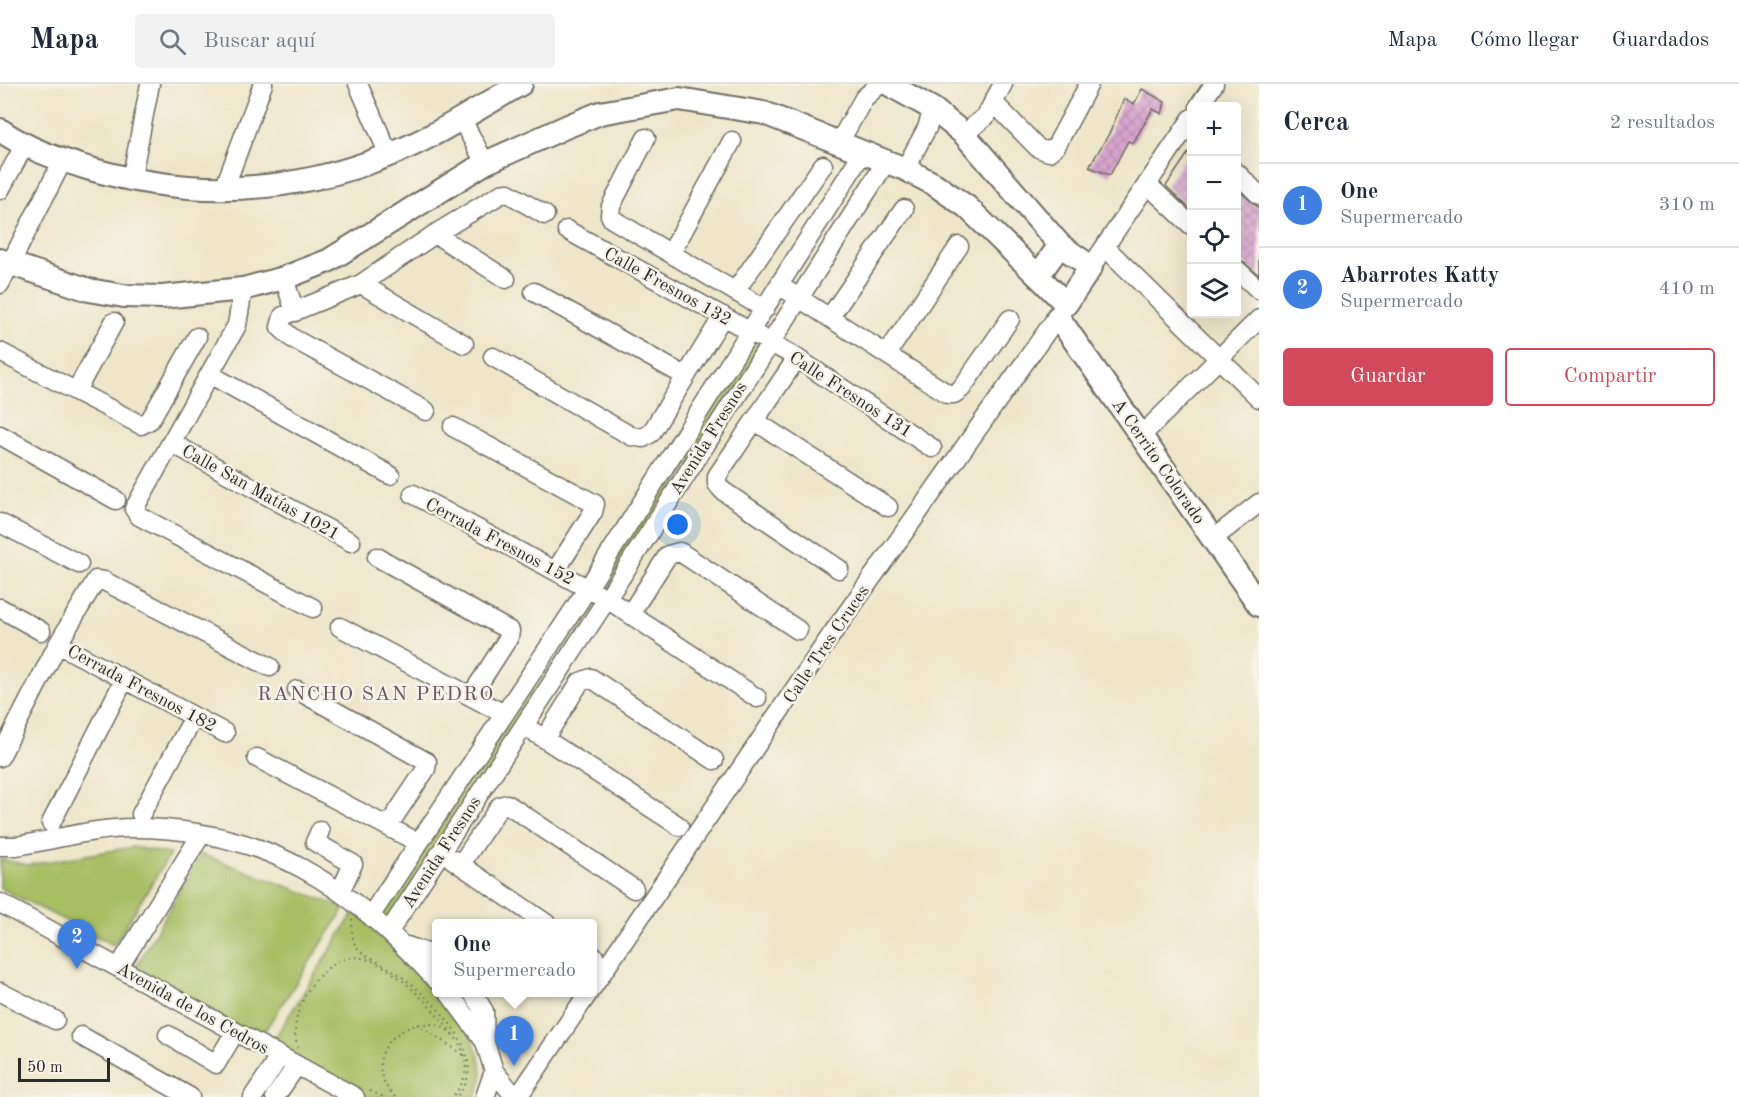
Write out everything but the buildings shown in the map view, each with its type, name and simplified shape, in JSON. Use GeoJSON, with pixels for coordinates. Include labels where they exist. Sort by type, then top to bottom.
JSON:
{"type":"FeatureCollection","features":[{"type":"Feature","properties":{"kind":"main road"},"geometry":{"type":"LineString","coordinates":[[0,130],[24,146],[131,181],[201,189],[297,183],[389,155],[521,84]]}},
{"type":"Feature","properties":{"kind":"main road"},"geometry":{"type":"LineString","coordinates":[[888,84],[933,109],[964,134],[1060,245],[1090,267],[1062,310]]}},
{"type":"Feature","properties":{"kind":"main road","name":"A Cerrito Colorado"},"geometry":{"type":"LineString","coordinates":[[3,270],[124,296],[162,297],[243,289],[284,278],[328,261],[485,163],[600,113],[679,99],[764,113],[840,141],[934,184],[967,207],[1038,276],[1142,435],[1259,605]]}},
{"type":"Feature","properties":{"kind":"main road"},"geometry":{"type":"LineString","coordinates":[[1038,276],[1060,245]]}},
{"type":"Feature","properties":{"kind":"street"},"geometry":{"type":"LineString","coordinates":[[131,181],[150,84]]}},
{"type":"Feature","properties":{"kind":"street"},"geometry":{"type":"LineString","coordinates":[[224,189],[263,84]]}},
{"type":"Feature","properties":{"kind":"street"},"geometry":{"type":"LineString","coordinates":[[358,84],[389,155]]}},
{"type":"Feature","properties":{"kind":"street"},"geometry":{"type":"LineString","coordinates":[[840,141],[864,98],[880,84]]}},
{"type":"Feature","properties":{"kind":"street"},"geometry":{"type":"LineString","coordinates":[[964,134],[986,116],[1003,84]]}},
{"type":"Feature","properties":{"kind":"street"},"geometry":{"type":"LineString","coordinates":[[993,102],[1038,148],[1049,152],[1056,146],[1089,84]]}},
{"type":"Feature","properties":{"kind":"street"},"geometry":{"type":"LineString","coordinates":[[1202,102],[1214,84]]}},
{"type":"Feature","properties":{"kind":"street","name":"Avenida Fresnos"},"geometry":{"type":"LineString","coordinates":[[390,930],[607,599],[798,297],[895,165],[927,128],[933,109]]}},
{"type":"Feature","properties":{"kind":"street"},"geometry":{"type":"LineString","coordinates":[[461,118],[485,163]]}},
{"type":"Feature","properties":{"kind":"street"},"geometry":{"type":"LineString","coordinates":[[1090,267],[1187,127]]}},
{"type":"Feature","properties":{"kind":"street"},"geometry":{"type":"LineString","coordinates":[[646,138],[611,206],[610,215],[616,222],[765,309]]}},
{"type":"Feature","properties":{"kind":"street"},"geometry":{"type":"LineString","coordinates":[[671,253],[732,141]]}},
{"type":"Feature","properties":{"kind":"street"},"geometry":{"type":"LineString","coordinates":[[0,190],[24,146]]}},
{"type":"Feature","properties":{"kind":"street","name":"Avenida Fresnos"},"geometry":{"type":"LineString","coordinates":[[364,909],[419,843],[588,588],[863,152]]}},
{"type":"Feature","properties":{"kind":"street"},"geometry":{"type":"LineString","coordinates":[[3,270],[63,160]]}},
{"type":"Feature","properties":{"kind":"street"},"geometry":{"type":"LineString","coordinates":[[736,290],[823,165]]}},
{"type":"Feature","properties":{"kind":"street"},"geometry":{"type":"LineString","coordinates":[[1241,177],[1259,195]]}},
{"type":"Feature","properties":{"kind":"street"},"geometry":{"type":"LineString","coordinates":[[1147,184],[1187,222]]}},
{"type":"Feature","properties":{"kind":"street"},"geometry":{"type":"LineString","coordinates":[[426,411],[292,338],[280,327],[283,316],[361,284],[435,234],[505,193],[545,215]]}},
{"type":"Feature","properties":{"kind":"street"},"geometry":{"type":"LineString","coordinates":[[830,316],[904,209]]}},
{"type":"Feature","properties":{"kind":"street","name":"Calle Fresnos 132"},"geometry":{"type":"LineString","coordinates":[[567,230],[769,341]]}},
{"type":"Feature","properties":{"kind":"street"},"geometry":{"type":"LineString","coordinates":[[435,234],[506,279]]}},
{"type":"Feature","properties":{"kind":"street"},"geometry":{"type":"LineString","coordinates":[[887,354],[959,246]]}},
{"type":"Feature","properties":{"kind":"street"},"geometry":{"type":"LineString","coordinates":[[1105,247],[1259,398]]}},
{"type":"Feature","properties":{"kind":"street"},"geometry":{"type":"LineString","coordinates":[[1241,274],[1259,290]]}},
{"type":"Feature","properties":{"kind":"street"},"geometry":{"type":"LineString","coordinates":[[284,278],[295,312]]}},
{"type":"Feature","properties":{"kind":"street"},"geometry":{"type":"LineString","coordinates":[[361,284],[464,344]]}},
{"type":"Feature","properties":{"kind":"street"},"geometry":{"type":"LineString","coordinates":[[779,286],[830,316],[944,392],[954,394],[962,389],[1010,319]]}},
{"type":"Feature","properties":{"kind":"street"},"geometry":{"type":"LineString","coordinates":[[243,289],[237,325],[211,375],[134,505],[135,513],[313,608]]}},
{"type":"Feature","properties":{"kind":"street"},"geometry":{"type":"LineString","coordinates":[[534,292],[685,376]]}},
{"type":"Feature","properties":{"kind":"street","name":"Calle Tres Cruces"},"geometry":{"type":"LineString","coordinates":[[597,981],[832,634],[1062,310]]}},
{"type":"Feature","properties":{"kind":"street"},"geometry":{"type":"LineString","coordinates":[[493,357],[637,438],[643,438],[651,433],[723,316]]}},
{"type":"Feature","properties":{"kind":"street"},"geometry":{"type":"LineString","coordinates":[[1142,435],[1259,319]]}},
{"type":"Feature","properties":{"kind":"street"},"geometry":{"type":"LineString","coordinates":[[76,391],[114,322]]}},
{"type":"Feature","properties":{"kind":"street"},"geometry":{"type":"LineString","coordinates":[[0,352],[138,424],[144,425],[196,337]]}},
{"type":"Feature","properties":{"kind":"street","name":"Calle Fresnos 131"},"geometry":{"type":"LineString","coordinates":[[769,341],[932,447]]}},
{"type":"Feature","properties":{"kind":"street"},"geometry":{"type":"LineString","coordinates":[[797,358],[717,476],[717,484],[723,491],[840,569]]}},
{"type":"Feature","properties":{"kind":"street"},"geometry":{"type":"LineString","coordinates":[[211,375],[390,475]]}},
{"type":"Feature","properties":{"kind":"street"},"geometry":{"type":"LineString","coordinates":[[755,421],[888,507]]}},
{"type":"Feature","properties":{"kind":"street"},"geometry":{"type":"LineString","coordinates":[[453,427],[595,504],[595,509],[556,570]]}},
{"type":"Feature","properties":{"kind":"street"},"geometry":{"type":"LineString","coordinates":[[0,435],[116,500]]}},
{"type":"Feature","properties":{"kind":"street","name":"Calle San Matías 1021"},"geometry":{"type":"LineString","coordinates":[[172,443],[351,542]]}},
{"type":"Feature","properties":{"kind":"street","name":"Cerrada Fresnos 152"},"geometry":{"type":"LineString","coordinates":[[413,494],[607,599],[757,698]]}},
{"type":"Feature","properties":{"kind":"street"},"geometry":{"type":"LineString","coordinates":[[1214,538],[1259,503]]}},
{"type":"Feature","properties":{"kind":"street"},"geometry":{"type":"LineString","coordinates":[[0,523],[79,564]]}},
{"type":"Feature","properties":{"kind":"street"},"geometry":{"type":"LineString","coordinates":[[630,614],[668,555],[675,551],[684,554],[798,630]]}},
{"type":"Feature","properties":{"kind":"street"},"geometry":{"type":"LineString","coordinates":[[376,557],[510,631],[509,637],[471,696]]}},
{"type":"Feature","properties":{"kind":"street"},"geometry":{"type":"LineString","coordinates":[[0,758],[58,644],[92,584],[99,579],[270,667]]}},
{"type":"Feature","properties":{"kind":"street"},"geometry":{"type":"LineString","coordinates":[[0,608],[41,631]]}},
{"type":"Feature","properties":{"kind":"street"},"geometry":{"type":"LineString","coordinates":[[340,627],[504,714]]}},
{"type":"Feature","properties":{"kind":"street","name":"Cerrada Fresnos 182"},"geometry":{"type":"LineString","coordinates":[[58,644],[225,733]]}},
{"type":"Feature","properties":{"kind":"street"},"geometry":{"type":"LineString","coordinates":[[545,738],[580,682],[591,678],[714,760]]}},
{"type":"Feature","properties":{"kind":"street"},"geometry":{"type":"LineString","coordinates":[[51,822],[124,680]]}},
{"type":"Feature","properties":{"kind":"street"},"geometry":{"type":"LineString","coordinates":[[297,690],[427,762],[426,769],[388,826]]}},
{"type":"Feature","properties":{"kind":"street"},"geometry":{"type":"LineString","coordinates":[[141,814],[194,717]]}},
{"type":"Feature","properties":{"kind":"street"},"geometry":{"type":"LineString","coordinates":[[524,725],[678,826]]}},
{"type":"Feature","properties":{"kind":"street"},"geometry":{"type":"LineString","coordinates":[[257,758],[419,843]]}},
{"type":"Feature","properties":{"kind":"street"},"geometry":{"type":"LineString","coordinates":[[472,762],[492,774]]}},
{"type":"Feature","properties":{"kind":"street"},"geometry":{"type":"LineString","coordinates":[[462,864],[500,806],[507,804],[634,889]]}},
{"type":"Feature","properties":{"kind":"street"},"geometry":{"type":"LineString","coordinates":[[0,846],[16,846],[117,829],[152,829],[201,835],[253,846],[302,867],[364,909],[390,930],[432,976]]}},
{"type":"Feature","properties":{"kind":"street"},"geometry":{"type":"LineString","coordinates":[[119,967],[201,835]]}},
{"type":"Feature","properties":{"kind":"street"},"geometry":{"type":"LineString","coordinates":[[315,841],[353,864],[339,892]]}},
{"type":"Feature","properties":{"kind":"street"},"geometry":{"type":"LineString","coordinates":[[441,852],[541,919]]}},
{"type":"Feature","properties":{"kind":"street","name":"Avenida de los Cedros"},"geometry":{"type":"LineString","coordinates":[[0,903],[280,1056],[298,1058],[361,1094]]}},
{"type":"Feature","properties":{"kind":"street"},"geometry":{"type":"LineString","coordinates":[[404,944],[432,954]]}},
{"type":"Feature","properties":{"kind":"street"},"geometry":{"type":"LineString","coordinates":[[0,992],[55,1020]]}},
{"type":"Feature","properties":{"kind":"street"},"geometry":{"type":"LineString","coordinates":[[451,997],[485,1042]]}},
{"type":"Feature","properties":{"kind":"street"},"geometry":{"type":"LineString","coordinates":[[475,997],[484,1011],[485,1042],[494,1071],[516,1097],[586,997]]}},
{"type":"Feature","properties":{"kind":"street"},"geometry":{"type":"LineString","coordinates":[[168,1035],[216,1064],[236,1032]]}},
{"type":"Feature","properties":{"kind":"street"},"geometry":{"type":"LineString","coordinates":[[81,1036],[190,1097]]}},
{"type":"Feature","properties":{"kind":"street"},"geometry":{"type":"LineString","coordinates":[[253,1097],[280,1056]]}},
{"type":"Feature","properties":{"kind":"street"},"geometry":{"type":"LineString","coordinates":[[275,1097],[298,1058]]}},
{"type":"Feature","properties":{"kind":"street"},"geometry":{"type":"LineString","coordinates":[[485,1097],[494,1071]]}},
{"type":"Feature","properties":{"kind":"path"},"geometry":{"type":"LineString","coordinates":[[364,909],[352,916],[351,936],[358,950],[392,970],[416,988],[445,1017],[465,1046],[469,1062],[468,1075],[462,1091],[454,1097]]}},
{"type":"Feature","properties":{"kind":"path"},"geometry":{"type":"LineString","coordinates":[[298,1058],[294,1039],[298,1010],[311,986],[332,965],[346,957],[364,958],[390,972],[413,990],[453,1035],[464,1055],[465,1076],[454,1097]]}},
{"type":"Feature","properties":{"kind":"path"},"geometry":{"type":"LineString","coordinates":[[417,1024],[464,1055]]}},
{"type":"Feature","properties":{"kind":"path"},"geometry":{"type":"LineString","coordinates":[[395,1097],[387,1089],[381,1072],[382,1054],[390,1039],[404,1028],[417,1024],[438,1026],[453,1035]]}},
{"type":"Feature","properties":{"kind":"path"},"geometry":{"type":"LineString","coordinates":[[361,1094],[384,1097]]}},
{"type":"Feature","properties":{"kind":"green space"},"geometry":{"type":"Polygon","coordinates":[[[750,331],[769,341],[390,930],[371,915],[750,331]]]}},
{"type":"Feature","properties":{"kind":"green space"},"geometry":{"type":"Polygon","coordinates":[[[133,847],[170,854],[114,945],[0,888],[0,859],[28,865],[133,847]]]}},
{"type":"Feature","properties":{"kind":"green space"},"geometry":{"type":"Polygon","coordinates":[[[201,854],[345,908],[260,1038],[134,970],[201,854]]]}},
{"type":"Feature","properties":{"kind":"green space"},"geometry":{"type":"Polygon","coordinates":[[[356,909],[432,980],[432,997],[447,997],[457,1010],[475,1045],[482,1079],[476,1097],[360,1097],[268,1049],[356,909]]]}},
{"type":"Feature","properties":{"kind":"place","name":"Abarrotes Katty"},"geometry":{"type":"Point","coordinates":[77,969]}},
{"type":"Feature","properties":{"kind":"place","name":"One"},"geometry":{"type":"Point","coordinates":[514,1066]}},
{"type":"Feature","properties":{"kind":"district","name":"RANCHO SAN PEDRO"},"geometry":{"type":"Point","coordinates":[376,693]}}]}
